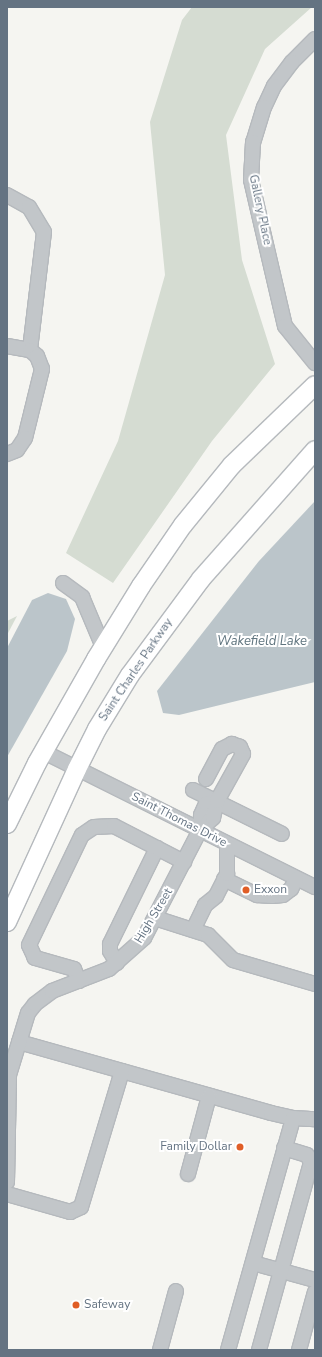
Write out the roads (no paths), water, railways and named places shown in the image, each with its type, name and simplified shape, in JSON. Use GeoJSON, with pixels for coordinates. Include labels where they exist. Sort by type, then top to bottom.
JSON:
{"type":"FeatureCollection","features":[{"type":"Feature","properties":{"kind":"main road"},"geometry":{"type":"LineString","coordinates":[[7,824],[44,752],[103,647],[141,586],[205,497],[263,433],[315,385]]}},
{"type":"Feature","properties":{"kind":"main road","name":"Saint Charles Parkway"},"geometry":{"type":"LineString","coordinates":[[7,922],[77,769],[117,696],[165,624],[201,579],[315,450]]}},
{"type":"Feature","properties":{"kind":"street","name":"Gallery Place"},"geometry":{"type":"LineString","coordinates":[[315,39],[292,62],[274,86],[264,107],[253,142],[251,180],[285,326],[315,363]]}},
{"type":"Feature","properties":{"kind":"street"},"geometry":{"type":"LineString","coordinates":[[7,195],[29,206],[44,232],[30,350]]}},
{"type":"Feature","properties":{"kind":"street"},"geometry":{"type":"LineString","coordinates":[[7,346],[30,350],[40,363],[41,378],[25,438],[17,450],[7,454]]}},
{"type":"Feature","properties":{"kind":"street"},"geometry":{"type":"LineString","coordinates":[[69,586],[82,597],[103,647]]}},
{"type":"Feature","properties":{"kind":"street","name":"High Street"},"geometry":{"type":"LineString","coordinates":[[7,1182],[9,1075],[28,1013],[35,1004],[52,991],[101,973],[117,963],[144,938],[200,830],[213,818],[217,801],[243,754],[240,747],[232,744],[222,749],[206,780]]}},
{"type":"Feature","properties":{"kind":"street","name":"Saint Thomas Drive"},"geometry":{"type":"LineString","coordinates":[[44,752],[227,845],[315,887]]}},
{"type":"Feature","properties":{"kind":"street"},"geometry":{"type":"LineString","coordinates":[[193,790],[282,834]]}},
{"type":"Feature","properties":{"kind":"street"},"geometry":{"type":"LineString","coordinates":[[79,981],[74,969],[35,958],[29,945],[82,835],[94,827],[114,826],[184,862]]}},
{"type":"Feature","properties":{"kind":"street"},"geometry":{"type":"LineString","coordinates":[[193,930],[205,905],[216,896],[227,874],[227,845]]}},
{"type":"Feature","properties":{"kind":"street"},"geometry":{"type":"LineString","coordinates":[[117,963],[110,951],[110,944],[157,848]]}},
{"type":"Feature","properties":{"kind":"street"},"geometry":{"type":"LineString","coordinates":[[224,879],[258,895],[272,896],[287,892],[292,888],[296,879]]}},
{"type":"Feature","properties":{"kind":"street"},"geometry":{"type":"LineString","coordinates":[[155,918],[213,938],[227,957],[233,960],[315,984]]}},
{"type":"Feature","properties":{"kind":"street"},"geometry":{"type":"LineString","coordinates":[[19,1042],[209,1096],[293,1118],[315,1119]]}},
{"type":"Feature","properties":{"kind":"street"},"geometry":{"type":"LineString","coordinates":[[7,1194],[70,1212],[81,1207],[122,1071]]}},
{"type":"Feature","properties":{"kind":"street"},"geometry":{"type":"LineString","coordinates":[[188,1174],[209,1096]]}},
{"type":"Feature","properties":{"kind":"street"},"geometry":{"type":"LineString","coordinates":[[228,1350],[293,1118]]}},
{"type":"Feature","properties":{"kind":"street"},"geometry":{"type":"LineString","coordinates":[[258,1350],[311,1162],[307,1155],[284,1148]]}},
{"type":"Feature","properties":{"kind":"street"},"geometry":{"type":"LineString","coordinates":[[253,1263],[315,1280]]}},
{"type":"Feature","properties":{"kind":"street"},"geometry":{"type":"LineString","coordinates":[[160,1350],[176,1291]]}},
{"type":"Feature","properties":{"kind":"street"},"geometry":{"type":"LineString","coordinates":[[299,1350],[315,1292]]}},
{"type":"Feature","properties":{"kind":"water","name":"Wakefield Lake"},"geometry":{"type":"Polygon","coordinates":[[[315,501],[315,682],[179,715],[163,713],[157,691],[259,561],[315,501]]]}},
{"type":"Feature","properties":{"kind":"water"},"geometry":{"type":"Polygon","coordinates":[[[48,593],[66,599],[75,619],[67,651],[7,757],[7,648],[32,600],[48,593]]]}},
{"type":"Feature","properties":{"kind":"place","name":"Exxon"},"geometry":{"type":"Point","coordinates":[246,890]}},
{"type":"Feature","properties":{"kind":"place","name":"Family Dollar"},"geometry":{"type":"Point","coordinates":[240,1147]}},
{"type":"Feature","properties":{"kind":"place","name":"Safeway"},"geometry":{"type":"Point","coordinates":[76,1305]}}]}
